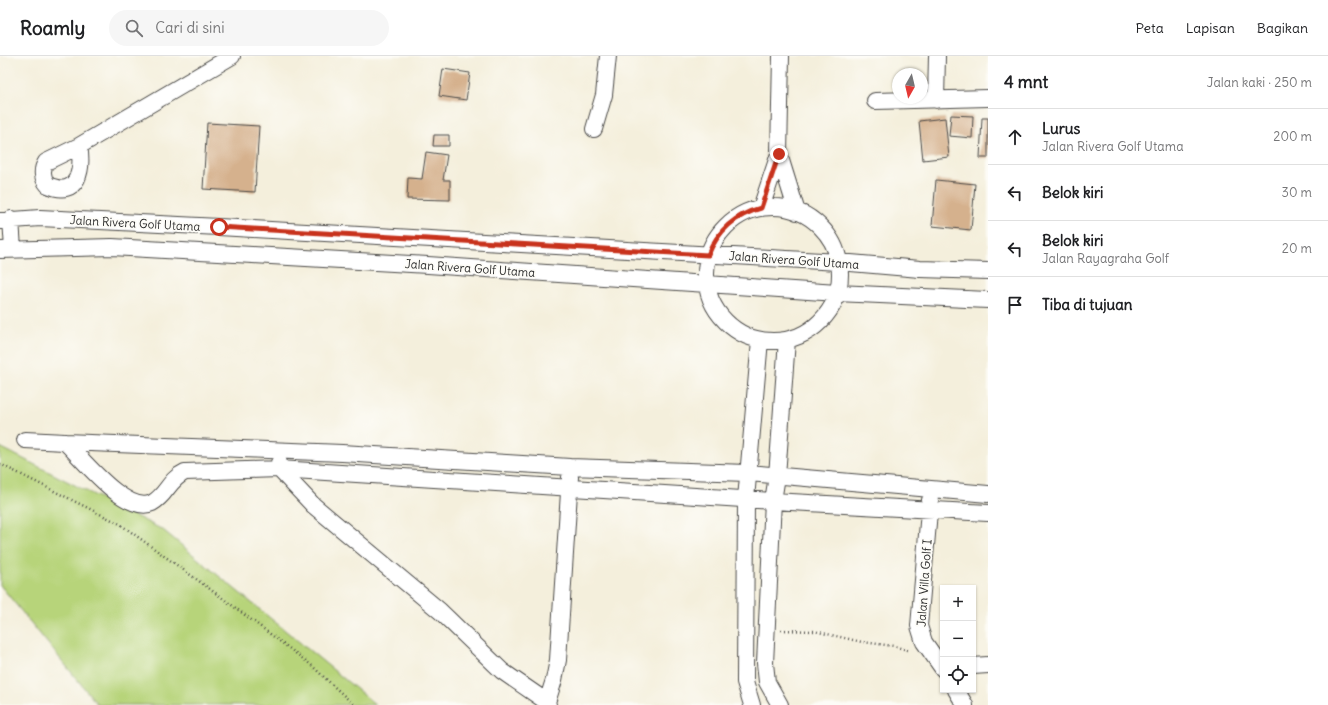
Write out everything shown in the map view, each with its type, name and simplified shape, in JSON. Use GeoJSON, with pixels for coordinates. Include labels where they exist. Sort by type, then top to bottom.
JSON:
{"type":"FeatureCollection","features":[{"type":"Feature","properties":{"kind":"street"},"geometry":{"type":"LineString","coordinates":[[80,146],[232,56]]}},
{"type":"Feature","properties":{"kind":"street"},"geometry":{"type":"LineString","coordinates":[[594,129],[604,95],[608,56]]}},
{"type":"Feature","properties":{"kind":"street"},"geometry":{"type":"LineString","coordinates":[[761,208],[779,154],[781,56]]}},
{"type":"Feature","properties":{"kind":"street"},"geometry":{"type":"LineString","coordinates":[[936,100],[937,56]]}},
{"type":"Feature","properties":{"kind":"street"},"geometry":{"type":"LineString","coordinates":[[874,101],[988,98]]}},
{"type":"Feature","properties":{"kind":"street"},"geometry":{"type":"LineString","coordinates":[[779,154],[797,212]]}},
{"type":"Feature","properties":{"kind":"street"},"geometry":{"type":"LineString","coordinates":[[761,208],[779,208],[797,212],[812,220],[824,232],[834,246],[839,262],[840,283],[830,310],[819,324],[804,334],[787,340],[773,342],[760,340],[740,333],[724,321],[712,304],[706,284],[705,270],[708,255],[716,238],[728,224],[749,212],[761,208]]}},
{"type":"Feature","properties":{"kind":"street","name":"Jalan Rivera Golf Utama"},"geometry":{"type":"LineString","coordinates":[[5,220],[40,218],[219,227],[839,262],[920,269],[988,271]]}},
{"type":"Feature","properties":{"kind":"street"},"geometry":{"type":"LineString","coordinates":[[5,220],[7,249]]}},
{"type":"Feature","properties":{"kind":"street","name":"Jalan Rivera Golf Utama"},"geometry":{"type":"LineString","coordinates":[[7,249],[112,247],[428,265],[837,294],[988,300]]}},
{"type":"Feature","properties":{"kind":"street"},"geometry":{"type":"LineString","coordinates":[[752,705],[745,682],[746,499],[760,340]]}},
{"type":"Feature","properties":{"kind":"street"},"geometry":{"type":"LineString","coordinates":[[780,705],[767,682],[765,663],[773,501],[777,476],[787,340]]}},
{"type":"Feature","properties":{"kind":"street"},"geometry":{"type":"LineString","coordinates":[[25,440],[280,452],[342,453],[570,467],[748,473],[988,494]]}},
{"type":"Feature","properties":{"kind":"street"},"geometry":{"type":"LineString","coordinates":[[65,442],[115,492],[127,500],[140,503],[150,503],[160,497],[175,476],[185,472],[279,469],[773,501],[988,513]]}},
{"type":"Feature","properties":{"kind":"street"},"geometry":{"type":"LineString","coordinates":[[280,452],[279,469],[313,505],[440,611],[502,671],[548,703],[558,660],[570,487],[570,467]]}},
{"type":"Feature","properties":{"kind":"street","name":"Jalan Villa Golf I"},"geometry":{"type":"LineString","coordinates":[[930,490],[930,510],[919,626],[924,642],[940,664]]}},
{"type":"Feature","properties":{"kind":"street"},"geometry":{"type":"LineString","coordinates":[[976,666],[988,665]]}},
{"type":"Feature","properties":{"kind":"street"},"geometry":{"type":"LineString","coordinates":[[958,693],[965,705]]}},
{"type":"Feature","properties":{"kind":"path"},"geometry":{"type":"LineString","coordinates":[[0,464],[120,524],[310,664],[354,705]]}},
{"type":"Feature","properties":{"kind":"path"},"geometry":{"type":"LineString","coordinates":[[767,629],[814,631],[862,642],[894,646],[906,651],[932,654]]}},
{"type":"Feature","properties":{"kind":"green space"},"geometry":{"type":"Polygon","coordinates":[[[0,447],[163,530],[376,705],[98,705],[0,585],[0,447]]]}},
{"type":"Feature","properties":{"kind":"building"},"geometry":{"type":"Polygon","coordinates":[[[443,69],[470,73],[466,100],[439,96],[443,69]]]}},
{"type":"Feature","properties":{"kind":"building"},"geometry":{"type":"Polygon","coordinates":[[[951,115],[973,116],[972,138],[949,136],[951,115]]]}},
{"type":"Feature","properties":{"kind":"building"},"geometry":{"type":"Polygon","coordinates":[[[945,118],[949,157],[923,160],[919,121],[945,118]]]}},
{"type":"Feature","properties":{"kind":"building"},"geometry":{"type":"Polygon","coordinates":[[[982,118],[988,118],[988,158],[980,158],[982,118]]]}},
{"type":"Feature","properties":{"kind":"building"},"geometry":{"type":"Polygon","coordinates":[[[207,123],[259,126],[255,192],[203,189],[207,123]]]}},
{"type":"Feature","properties":{"kind":"building"},"geometry":{"type":"Polygon","coordinates":[[[434,135],[449,135],[449,146],[433,146],[434,135]]]}},
{"type":"Feature","properties":{"kind":"building"},"geometry":{"type":"Polygon","coordinates":[[[426,152],[447,155],[443,180],[450,180],[450,200],[407,199],[408,178],[422,179],[426,152]]]}},
{"type":"Feature","properties":{"kind":"building"},"geometry":{"type":"Polygon","coordinates":[[[936,180],[975,184],[971,230],[932,226],[936,180]]]}},
{"type":"Feature","properties":{"kind":"route"},"geometry":{"type":"LineString","coordinates":[[219,227],[708,255],[713,243],[728,224],[738,217],[761,208],[779,154]]}}]}
